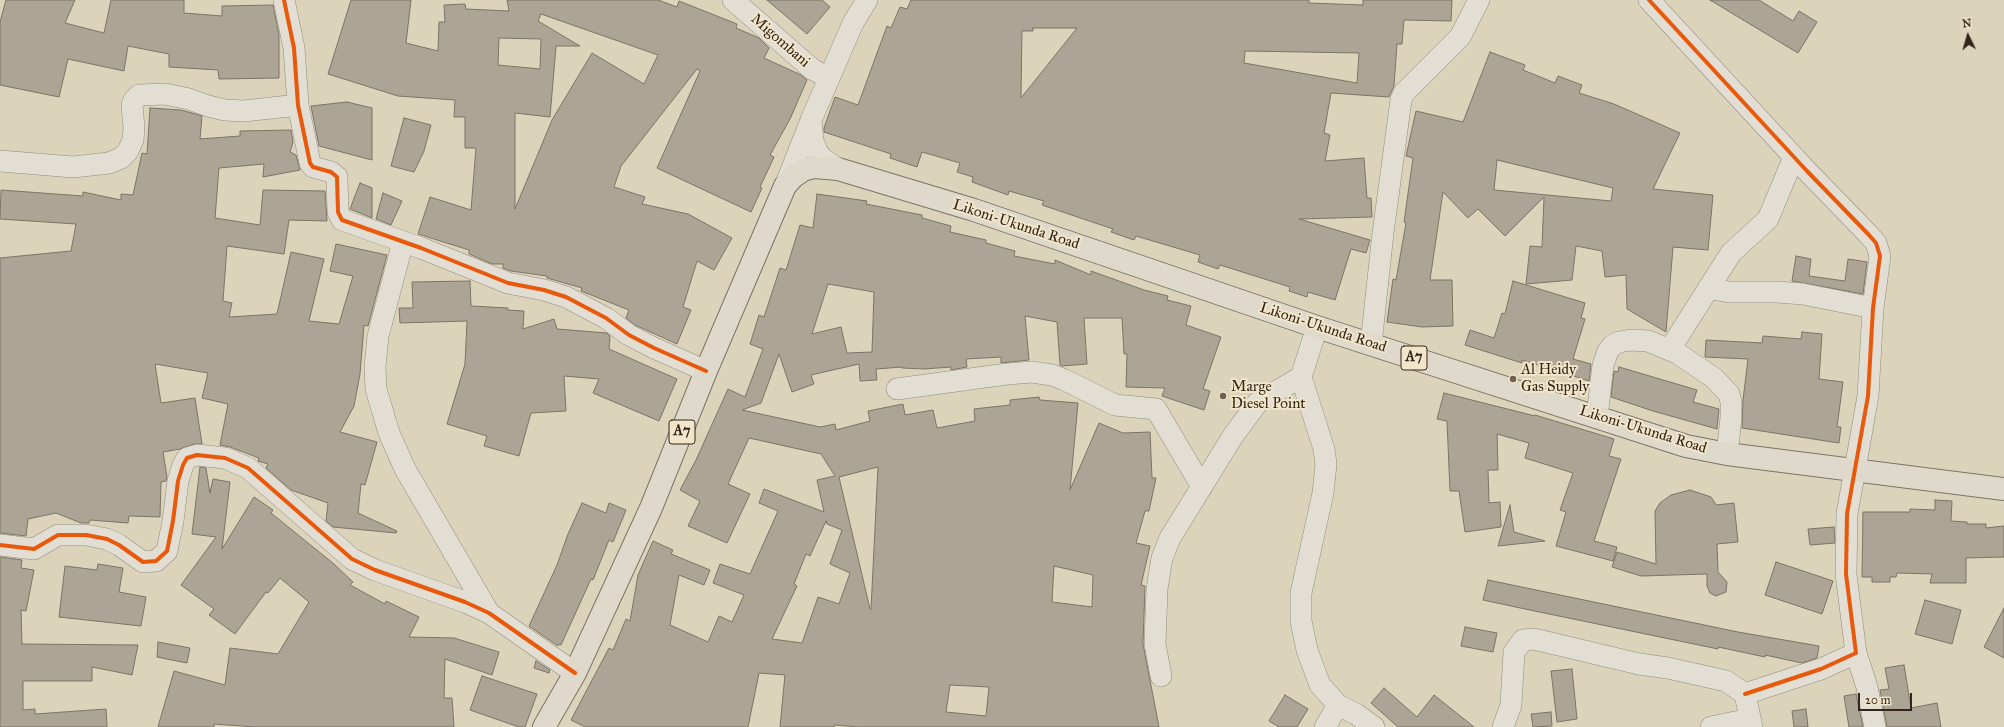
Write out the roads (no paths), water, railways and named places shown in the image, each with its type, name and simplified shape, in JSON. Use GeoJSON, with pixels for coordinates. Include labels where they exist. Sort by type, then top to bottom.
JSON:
{"type":"FeatureCollection","features":[{"type":"Feature","properties":{"kind":"highway","name":"A7"},"geometry":{"type":"LineString","coordinates":[[544,727],[575,673],[652,508],[706,371],[785,186],[792,177],[803,170],[814,167],[838,169]]}},
{"type":"Feature","properties":{"kind":"highway","name":"Likoni-Ukunda Road"},"geometry":{"type":"LineString","coordinates":[[838,169],[974,210],[1317,327],[1686,446],[1727,454],[2004,488]]}},
{"type":"Feature","properties":{"kind":"street"},"geometry":{"type":"LineString","coordinates":[[284,0],[294,48],[298,105],[310,163],[313,167],[331,172],[337,177],[338,216],[349,223],[403,242],[508,283],[544,290],[566,297],[606,318],[630,335],[648,345],[706,371]]}},
{"type":"Feature","properties":{"kind":"street","name":"Migombani"},"geometry":{"type":"LineString","coordinates":[[733,0],[812,69],[829,78]]}},
{"type":"Feature","properties":{"kind":"street"},"geometry":{"type":"LineString","coordinates":[[785,186],[811,120],[853,23],[867,0]]}},
{"type":"Feature","properties":{"kind":"street"},"geometry":{"type":"LineString","coordinates":[[1371,344],[1383,233],[1404,93],[1460,37],[1479,0]]}},
{"type":"Feature","properties":{"kind":"street"},"geometry":{"type":"LineString","coordinates":[[1649,0],[1794,157],[1876,243],[1879,250],[1880,261],[1873,308],[1868,396],[1847,514],[1846,574],[1856,653],[1867,687],[1876,727]]}},
{"type":"Feature","properties":{"kind":"street"},"geometry":{"type":"LineString","coordinates":[[0,161],[74,168],[109,163],[121,158],[128,151],[132,140],[134,128],[132,105],[134,100],[139,95],[165,94],[189,98],[208,106],[225,110],[244,111],[298,105]]}},
{"type":"Feature","properties":{"kind":"street"},"geometry":{"type":"LineString","coordinates":[[811,120],[813,141],[817,151],[822,158],[838,169]]}},
{"type":"Feature","properties":{"kind":"street"},"geometry":{"type":"LineString","coordinates":[[1670,349],[1731,253],[1768,220],[1794,157]]}},
{"type":"Feature","properties":{"kind":"street"},"geometry":{"type":"LineString","coordinates":[[403,242],[378,336],[374,367],[376,389],[389,433],[405,469],[489,613]]}},
{"type":"Feature","properties":{"kind":"street"},"geometry":{"type":"LineString","coordinates":[[1708,288],[1729,292],[1777,292],[1803,294],[1873,308]]}},
{"type":"Feature","properties":{"kind":"street"},"geometry":{"type":"LineString","coordinates":[[1317,327],[1301,377],[1324,449],[1326,464],[1322,500],[1301,593],[1301,621],[1307,650],[1320,685],[1338,705],[1356,714],[1374,727]]}},
{"type":"Feature","properties":{"kind":"street"},"geometry":{"type":"LineString","coordinates":[[1597,417],[1603,365],[1608,351],[1613,345],[1631,340],[1648,341],[1670,349],[1714,378],[1729,394],[1732,418],[1727,454]]}},
{"type":"Feature","properties":{"kind":"street"},"geometry":{"type":"LineString","coordinates":[[897,389],[1007,374],[1032,372],[1052,375],[1115,405],[1156,410],[1202,487]]}},
{"type":"Feature","properties":{"kind":"street"},"geometry":{"type":"LineString","coordinates":[[1160,676],[1155,644],[1157,589],[1162,558],[1170,538],[1233,436],[1258,402],[1301,377]]}},
{"type":"Feature","properties":{"kind":"street"},"geometry":{"type":"LineString","coordinates":[[0,545],[34,549],[58,534],[86,535],[113,542],[143,562],[156,561],[167,551],[173,521],[178,481],[187,458],[197,456],[224,458],[248,468],[352,559],[369,568],[465,602],[489,613],[575,673]]}},
{"type":"Feature","properties":{"kind":"street"},"geometry":{"type":"LineString","coordinates":[[1503,727],[1511,705],[1514,652],[1523,640],[1534,639],[1639,664],[1668,668],[1720,680],[1737,687],[1745,694],[1751,723],[1711,727]]}},
{"type":"Feature","properties":{"kind":"street"},"geometry":{"type":"LineString","coordinates":[[1745,694],[1821,669],[1856,653]]}},
{"type":"Feature","properties":{"kind":"street"},"geometry":{"type":"LineString","coordinates":[[1325,727],[1338,705]]}},
{"type":"Feature","properties":{"kind":"place","name":"Al Heidy Gas Supply"},"geometry":{"type":"Point","coordinates":[1513,379]}},
{"type":"Feature","properties":{"kind":"place","name":"Marge Diesel Point"},"geometry":{"type":"Point","coordinates":[1223,396]}}]}
